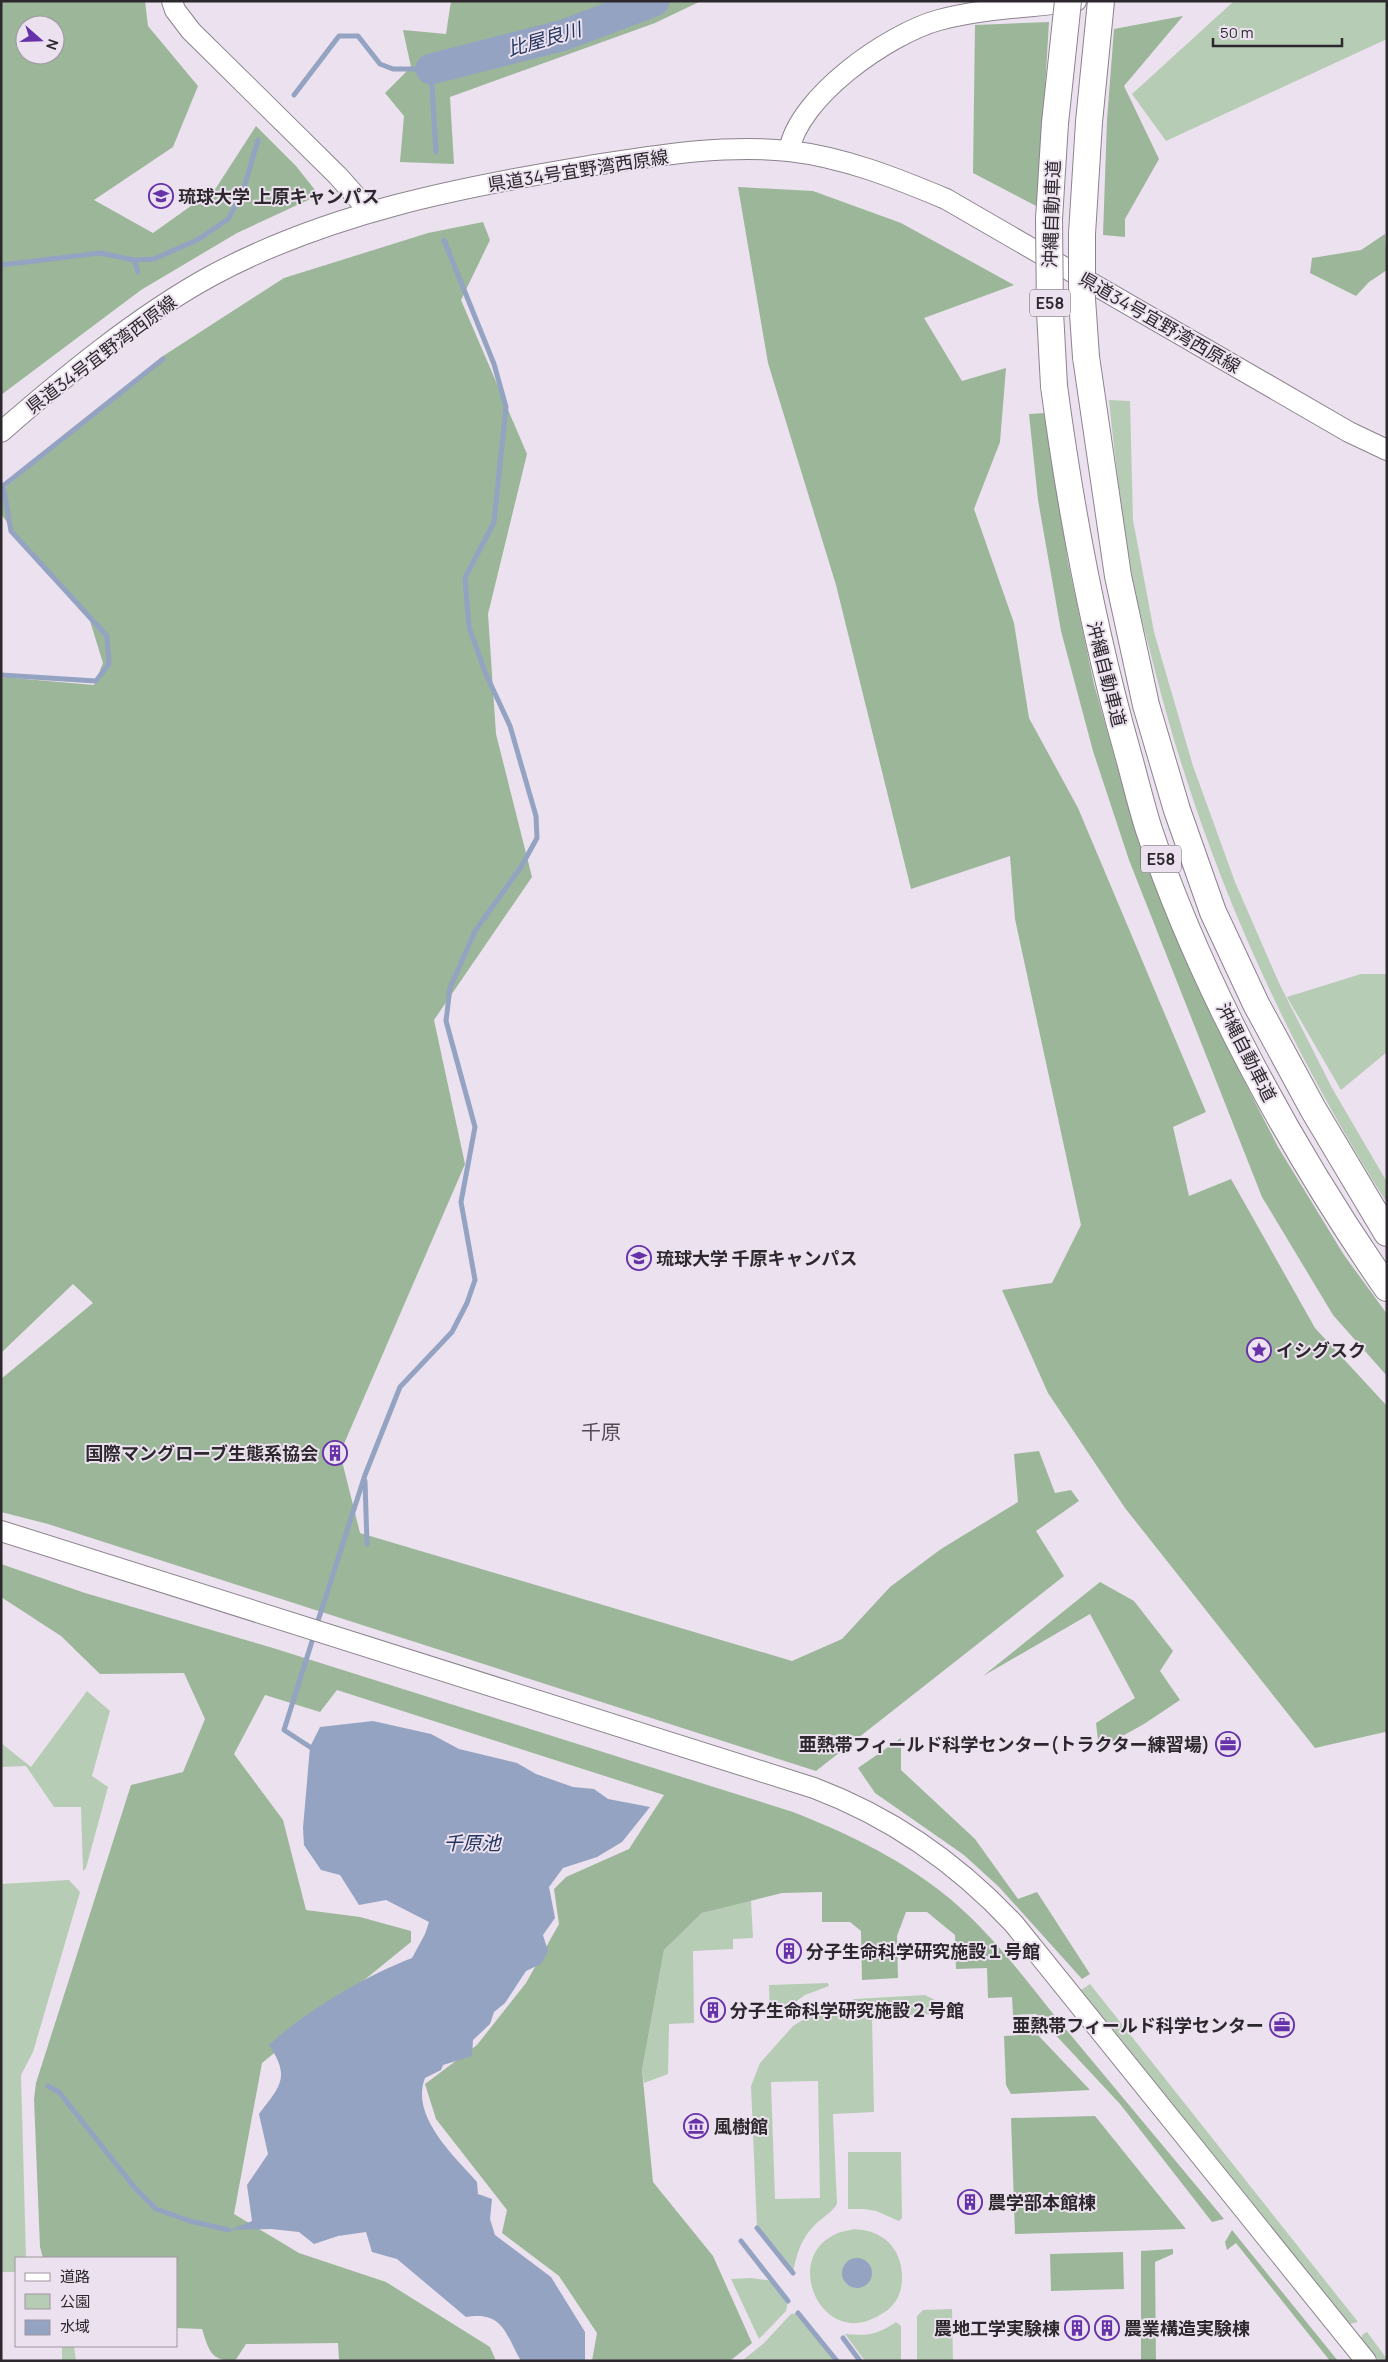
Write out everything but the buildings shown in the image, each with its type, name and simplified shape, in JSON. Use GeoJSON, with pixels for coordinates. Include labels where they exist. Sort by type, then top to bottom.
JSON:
{"type":"FeatureCollection","features":[{"type":"Feature","properties":{"kind":"highway","name":"沖縄自動車道"},"geometry":{"type":"LineString","coordinates":[[1068,1],[1055,123],[1049,219],[1050,312],[1054,386],[1067,483],[1085,586],[1111,694],[1150,830],[1186,925],[1227,1014],[1283,1122],[1349,1234],[1387,1288]]}},
{"type":"Feature","properties":{"kind":"highway","name":"沖縄自動車道"},"geometry":{"type":"LineString","coordinates":[[1101,1],[1089,122],[1082,234],[1082,299],[1086,357],[1118,576],[1146,705],[1177,810],[1214,912],[1256,1004],[1313,1109],[1387,1233]]}},
{"type":"Feature","properties":{"kind":"main road"},"geometry":{"type":"LineString","coordinates":[[172,1],[175,10],[191,31],[338,176],[369,212]]}},
{"type":"Feature","properties":{"kind":"main road"},"geometry":{"type":"LineString","coordinates":[[789,151],[795,130],[802,118],[833,85],[876,52],[910,31],[952,17],[1076,1]]}},
{"type":"Feature","properties":{"kind":"main road","name":"県道34号宜野湾西原線"},"geometry":{"type":"LineString","coordinates":[[1,432],[136,323],[175,297],[246,258],[369,212],[486,184],[641,158],[722,150],[789,151],[828,158],[866,169],[946,199],[1349,432],[1387,450]]}},
{"type":"Feature","properties":{"kind":"main road"},"geometry":{"type":"LineString","coordinates":[[1,1531],[814,1788],[864,1809],[927,1848],[981,1890],[1030,1942],[1366,2361]]}},
{"type":"Feature","properties":{"kind":"green space","name":"琉球大学 上原キャンパス"},"geometry":{"type":"Polygon","coordinates":[[[1,1],[145,1],[148,26],[198,86],[173,147],[94,200],[153,233],[216,188],[256,126],[296,166],[319,195],[237,233],[141,290],[1,395],[1,1]]]}},
{"type":"Feature","properties":{"kind":"green space"},"geometry":{"type":"Polygon","coordinates":[[[451,1],[701,1],[655,23],[450,97],[454,164],[400,162],[404,116],[385,93],[411,67],[403,30],[446,34],[451,1]]]}},
{"type":"Feature","properties":{"kind":"green space"},"geometry":{"type":"Polygon","coordinates":[[[1234,1],[1387,1],[1387,39],[1166,141],[1132,94],[1234,1]]]}},
{"type":"Feature","properties":{"kind":"green space"},"geometry":{"type":"Polygon","coordinates":[[[1183,16],[1124,86],[1159,159],[1125,219],[1125,237],[1103,235],[1107,120],[1114,29],[1183,16]]]}},
{"type":"Feature","properties":{"kind":"green space"},"geometry":{"type":"Polygon","coordinates":[[[1049,22],[1038,207],[973,173],[975,25],[1049,22]]]}},
{"type":"Feature","properties":{"kind":"green space"},"geometry":{"type":"Polygon","coordinates":[[[738,187],[813,191],[901,223],[1014,285],[924,318],[962,381],[1006,368],[1000,442],[974,509],[1014,623],[1029,718],[1078,808],[1206,1112],[1173,1127],[1189,1196],[1231,1179],[1315,1328],[1387,1406],[1387,1735],[1385,1732],[1315,1748],[1125,1508],[1048,1393],[1002,1290],[1052,1283],[1081,1225],[1015,919],[1010,856],[911,889],[836,585],[768,363],[738,187]]]}},
{"type":"Feature","properties":{"kind":"green space"},"geometry":{"type":"Polygon","coordinates":[[[483,222],[490,240],[461,300],[527,454],[488,614],[496,734],[532,877],[434,1020],[465,1164],[340,1453],[360,1533],[792,1661],[842,1639],[890,1587],[941,1549],[1018,1502],[1014,1454],[1039,1451],[1055,1493],[1071,1490],[1079,1501],[1036,1531],[1064,1576],[816,1771],[48,1524],[1,1512],[1,1379],[93,1303],[73,1284],[1,1353],[1,677],[94,685],[103,663],[90,621],[31,554],[1,514],[1,491],[163,356],[284,278],[428,233],[483,222]]]}},
{"type":"Feature","properties":{"kind":"green space"},"geometry":{"type":"Polygon","coordinates":[[[1385,234],[1387,270],[1369,282],[1356,296],[1310,273],[1312,258],[1361,250],[1385,234]]]}},
{"type":"Feature","properties":{"kind":"green space"},"geometry":{"type":"Polygon","coordinates":[[[1109,400],[1130,401],[1133,520],[1154,632],[1193,766],[1235,882],[1279,983],[1332,1088],[1387,1182],[1387,1203],[1348,1140],[1312,1075],[1279,1009],[1248,942],[1220,874],[1195,805],[1172,734],[1134,587],[1116,466],[1109,400]]]}},
{"type":"Feature","properties":{"kind":"green space"},"geometry":{"type":"Polygon","coordinates":[[[1046,413],[1068,562],[1094,684],[1128,805],[1163,903],[1213,1020],[1278,1147],[1344,1255],[1387,1314],[1387,1376],[1333,1315],[1262,1197],[1129,860],[1093,751],[1061,631],[1038,500],[1029,414],[1046,413]]]}},
{"type":"Feature","properties":{"kind":"green space"},"geometry":{"type":"Polygon","coordinates":[[[1361,974],[1387,974],[1387,1052],[1341,1090],[1287,997],[1361,974]]]}},
{"type":"Feature","properties":{"kind":"green space"},"geometry":{"type":"Polygon","coordinates":[[[1,1564],[85,1593],[273,1648],[793,1812],[869,1846],[905,1866],[939,1890],[988,1935],[1224,2219],[1212,2222],[1120,2104],[1036,2014],[1013,2015],[1012,1997],[988,1998],[987,1968],[956,1969],[955,1935],[927,1912],[906,1912],[897,1936],[898,1978],[862,1980],[861,1931],[850,1922],[822,1922],[822,1892],[782,1893],[702,1913],[664,1950],[642,2070],[653,2182],[713,2256],[752,2343],[730,2361],[592,2361],[597,2333],[559,2276],[502,2233],[507,2210],[436,2119],[425,2084],[477,2045],[526,1983],[559,1924],[554,1889],[566,1877],[629,1849],[664,1795],[337,1690],[320,1712],[265,1695],[234,1754],[283,1820],[306,1910],[360,1917],[411,1931],[411,1942],[262,2063],[234,2214],[299,2253],[386,2282],[490,2347],[496,2361],[339,2361],[338,2343],[246,2344],[235,2361],[220,2359],[209,2348],[202,2329],[178,2328],[178,2257],[43,2257],[40,2247],[34,2099],[36,2083],[131,1785],[183,1772],[205,1719],[184,1673],[100,1674],[61,1636],[1,1597],[1,1564]]]}},
{"type":"Feature","properties":{"kind":"green space"},"geometry":{"type":"Polygon","coordinates":[[[1100,1582],[1134,1601],[1173,1651],[1160,1671],[1180,1700],[1144,1724],[1099,1749],[1096,1723],[1135,1698],[1090,1614],[983,1676],[1100,1582]]]}},
{"type":"Feature","properties":{"kind":"green space"},"geometry":{"type":"Polygon","coordinates":[[[87,1691],[110,1711],[92,1776],[108,1787],[86,1868],[83,1871],[81,1807],[54,1807],[26,1766],[1,1767],[1,1743],[31,1767],[87,1691]]]}},
{"type":"Feature","properties":{"kind":"green space"},"geometry":{"type":"Polygon","coordinates":[[[901,1738],[901,1770],[975,1839],[1018,1899],[1037,1892],[1090,1974],[1082,1979],[999,1887],[964,1855],[875,1793],[858,1768],[901,1738]]]}},
{"type":"Feature","properties":{"kind":"green space"},"geometry":{"type":"Polygon","coordinates":[[[69,1880],[80,1892],[33,2052],[21,2075],[26,2257],[15,2257],[15,2272],[1,2272],[1,1884],[69,1880]]]}},
{"type":"Feature","properties":{"kind":"green space"},"geometry":{"type":"Polygon","coordinates":[[[751,1900],[753,1938],[733,1939],[733,1949],[693,1951],[694,2023],[669,2024],[668,2074],[644,2083],[642,2070],[664,1950],[702,1913],[751,1900]]]}},
{"type":"Feature","properties":{"kind":"green space"},"geometry":{"type":"Polygon","coordinates":[[[828,1983],[829,1986],[805,1995],[770,2020],[769,1985],[828,1983]]]}},
{"type":"Feature","properties":{"kind":"green space"},"geometry":{"type":"Polygon","coordinates":[[[1090,1984],[1358,2322],[1350,2324],[1348,2322],[1081,1990],[1090,1984]]]}},
{"type":"Feature","properties":{"kind":"green space"},"geometry":{"type":"Polygon","coordinates":[[[925,1995],[937,2001],[941,2014],[872,2016],[874,2112],[833,2114],[837,2204],[808,2232],[796,2258],[793,2273],[757,2228],[751,2086],[760,2063],[793,2026],[814,2013],[855,1999],[925,1995]],[[818,2081],[771,2082],[775,2199],[820,2198],[818,2081]]]}},
{"type":"Feature","properties":{"kind":"green space"},"geometry":{"type":"Polygon","coordinates":[[[1037,2034],[1090,2090],[1011,2094],[1006,2085],[1004,2036],[1037,2034]]]}},
{"type":"Feature","properties":{"kind":"green space"},"geometry":{"type":"Polygon","coordinates":[[[1095,2116],[1186,2229],[1015,2234],[1011,2118],[1095,2116]]]}},
{"type":"Feature","properties":{"kind":"green space"},"geometry":{"type":"Polygon","coordinates":[[[848,2152],[901,2152],[902,2218],[899,2221],[876,2211],[848,2209],[848,2152]]]}},
{"type":"Feature","properties":{"kind":"green space"},"geometry":{"type":"Polygon","coordinates":[[[854,2229],[874,2233],[887,2241],[898,2255],[902,2273],[900,2291],[893,2305],[874,2318],[855,2323],[838,2320],[824,2310],[815,2295],[810,2278],[812,2261],[820,2246],[838,2233],[854,2229]]]}},
{"type":"Feature","properties":{"kind":"green space"},"geometry":{"type":"Polygon","coordinates":[[[1232,2230],[1338,2361],[1330,2361],[1236,2243],[1227,2250],[1225,2242],[1232,2230]]]}},
{"type":"Feature","properties":{"kind":"green space"},"geometry":{"type":"Polygon","coordinates":[[[1173,2249],[1173,2254],[1155,2262],[1156,2361],[1141,2361],[1141,2251],[1173,2249]]]}},
{"type":"Feature","properties":{"kind":"green space"},"geometry":{"type":"Polygon","coordinates":[[[1123,2252],[1124,2289],[1051,2291],[1050,2254],[1123,2252]]]}},
{"type":"Feature","properties":{"kind":"green space"},"geometry":{"type":"Polygon","coordinates":[[[751,2278],[773,2281],[788,2301],[786,2311],[759,2339],[731,2279],[751,2278]]]}},
{"type":"Feature","properties":{"kind":"green space"},"geometry":{"type":"Polygon","coordinates":[[[952,2309],[953,2361],[917,2361],[917,2316],[923,2310],[952,2309]]]}},
{"type":"Feature","properties":{"kind":"green space"},"geometry":{"type":"Polygon","coordinates":[[[798,2313],[837,2361],[742,2361],[764,2343],[791,2314],[798,2313]]]}},
{"type":"Feature","properties":{"kind":"green space"},"geometry":{"type":"Polygon","coordinates":[[[896,2322],[901,2326],[901,2361],[865,2361],[845,2334],[872,2334],[896,2322]]]}},
{"type":"Feature","properties":{"kind":"green space"},"geometry":{"type":"Polygon","coordinates":[[[1367,2332],[1387,2361],[1379,2361],[1361,2338],[1367,2332]]]}},
{"type":"Feature","properties":{"kind":"green space"},"geometry":{"type":"Polygon","coordinates":[[[62,2347],[74,2347],[76,2361],[62,2361],[62,2347]]]}},
{"type":"Feature","properties":{"kind":"water","name":"千原池"},"geometry":{"type":"Polygon","coordinates":[[[373,1721],[431,1734],[459,1749],[517,1763],[536,1774],[573,1787],[594,1789],[608,1799],[650,1807],[622,1842],[597,1857],[563,1868],[549,1887],[555,1918],[543,1935],[548,1951],[541,1964],[526,1971],[505,2003],[494,2012],[490,2024],[473,2040],[472,2056],[443,2065],[441,2070],[425,2078],[422,2092],[424,2107],[429,2121],[446,2148],[477,2182],[478,2194],[492,2199],[490,2219],[495,2235],[551,2277],[585,2332],[585,2361],[521,2361],[506,2333],[495,2321],[488,2317],[466,2317],[397,2259],[372,2252],[366,2232],[338,2236],[314,2244],[299,2232],[271,2229],[229,2230],[252,2221],[247,2185],[268,2154],[259,2114],[277,2089],[281,2074],[276,2056],[269,2045],[283,2032],[337,1995],[394,1965],[412,1958],[425,1934],[429,1922],[386,1900],[359,1905],[340,1875],[321,1870],[304,1845],[303,1828],[310,1747],[320,1727],[373,1721]]]}},
{"type":"Feature","properties":{"kind":"water"},"geometry":{"type":"Polygon","coordinates":[[[857,2258],[867,2263],[872,2273],[867,2283],[857,2288],[847,2283],[842,2273],[847,2263],[857,2258]]]}},
{"type":"Feature","properties":{"kind":"waterway","name":"比屋良川"},"geometry":{"type":"LineString","coordinates":[[431,69],[564,35],[654,1]]}},
{"type":"Feature","properties":{"kind":"waterway"},"geometry":{"type":"LineString","coordinates":[[294,95],[339,36],[358,36],[380,64],[393,69],[431,69],[436,152]]}},
{"type":"Feature","properties":{"kind":"waterway"},"geometry":{"type":"LineString","coordinates":[[1,265],[100,253],[134,260],[154,259],[199,239],[228,219],[242,194],[258,140]]}},
{"type":"Feature","properties":{"kind":"waterway"},"geometry":{"type":"LineString","coordinates":[[316,1627],[365,1475],[400,1387],[452,1332],[467,1303],[475,1280],[461,1202],[475,1127],[446,1021],[450,988],[475,931],[521,867],[537,838],[536,816],[510,726],[485,672],[469,627],[465,578],[494,522],[506,407],[494,364],[444,240]]}},
{"type":"Feature","properties":{"kind":"waterway"},"geometry":{"type":"LineString","coordinates":[[134,260],[138,272]]}},
{"type":"Feature","properties":{"kind":"waterway"},"geometry":{"type":"LineString","coordinates":[[1,675],[96,681],[109,664],[107,636],[11,531],[3,486],[163,359]]}},
{"type":"Feature","properties":{"kind":"waterway"},"geometry":{"type":"LineString","coordinates":[[365,1481],[367,1544]]}},
{"type":"Feature","properties":{"kind":"waterway"},"geometry":{"type":"LineString","coordinates":[[310,1747],[284,1730],[314,1635]]}},
{"type":"Feature","properties":{"kind":"waterway"},"geometry":{"type":"LineString","coordinates":[[48,2086],[59,2092],[135,2188],[156,2209],[190,2221],[229,2230]]}},
{"type":"Feature","properties":{"kind":"waterway"},"geometry":{"type":"LineString","coordinates":[[757,2228],[793,2273]]}},
{"type":"Feature","properties":{"kind":"waterway"},"geometry":{"type":"LineString","coordinates":[[741,2241],[788,2301]]}},
{"type":"Feature","properties":{"kind":"waterway"},"geometry":{"type":"LineString","coordinates":[[798,2313],[837,2361]]}},
{"type":"Feature","properties":{"kind":"waterway"},"geometry":{"type":"LineString","coordinates":[[843,2338],[860,2361]]}},
{"type":"Feature","properties":{"kind":"place","name":"琉球大学 上原キャンパス"},"geometry":{"type":"Point","coordinates":[161,196]}},
{"type":"Feature","properties":{"kind":"place","name":"琉球大学 千原キャンパス"},"geometry":{"type":"Point","coordinates":[639,1258]}},
{"type":"Feature","properties":{"kind":"place","name":"イシグスク"},"geometry":{"type":"Point","coordinates":[1259,1350]}},
{"type":"Feature","properties":{"kind":"place","name":"国際マングローブ生態系協会"},"geometry":{"type":"Point","coordinates":[335,1453]}},
{"type":"Feature","properties":{"kind":"place","name":"亜熱帯フィールド科学センター(トラクター練習場)"},"geometry":{"type":"Point","coordinates":[1228,1744]}},
{"type":"Feature","properties":{"kind":"place","name":"分子生命科学研究施設１号館"},"geometry":{"type":"Point","coordinates":[789,1951]}},
{"type":"Feature","properties":{"kind":"place","name":"分子生命科学研究施設２号館"},"geometry":{"type":"Point","coordinates":[713,2010]}},
{"type":"Feature","properties":{"kind":"place","name":"亜熱帯フィールド科学センター"},"geometry":{"type":"Point","coordinates":[1282,2025]}},
{"type":"Feature","properties":{"kind":"place","name":"風樹館"},"geometry":{"type":"Point","coordinates":[696,2126]}},
{"type":"Feature","properties":{"kind":"place","name":"農学部本館棟"},"geometry":{"type":"Point","coordinates":[970,2202]}},
{"type":"Feature","properties":{"kind":"place","name":"農地工学実験棟"},"geometry":{"type":"Point","coordinates":[1077,2328]}},
{"type":"Feature","properties":{"kind":"place","name":"農業構造実験棟"},"geometry":{"type":"Point","coordinates":[1107,2328]}},
{"type":"Feature","properties":{"kind":"district","name":"千原"},"geometry":{"type":"Point","coordinates":[601,1431]}}]}
